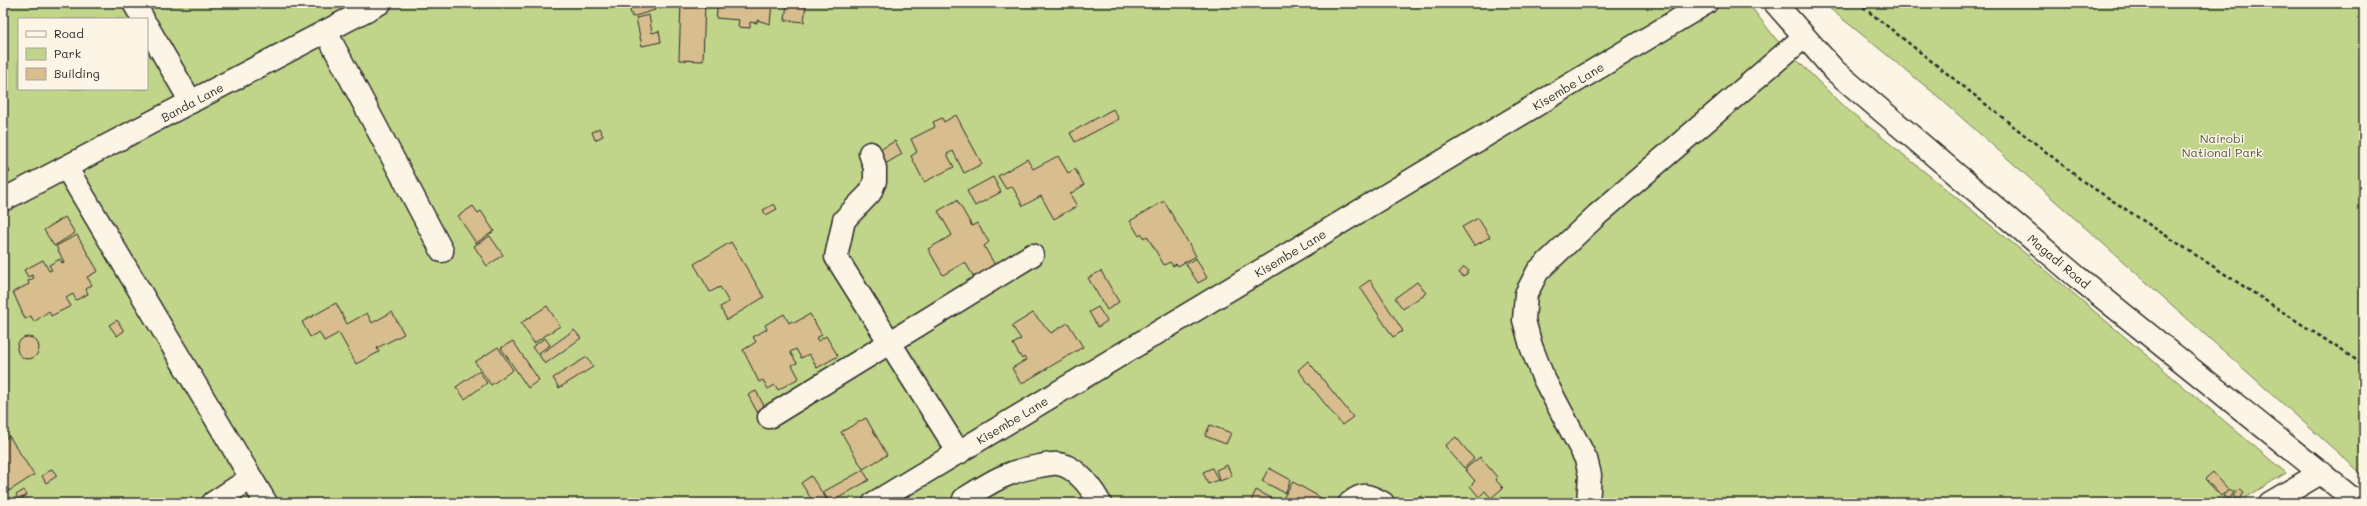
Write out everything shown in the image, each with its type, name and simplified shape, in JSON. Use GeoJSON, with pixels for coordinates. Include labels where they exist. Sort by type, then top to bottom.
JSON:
{"type":"FeatureCollection","features":[{"type":"Feature","properties":{"kind":"main road"},"geometry":{"type":"LineString","coordinates":[[134,3],[142,18]]}},
{"type":"Feature","properties":{"kind":"main road","name":"Banda Lane"},"geometry":{"type":"LineString","coordinates":[[3,200],[380,3]]}},
{"type":"Feature","properties":{"kind":"main road","name":"Kisembe Lane"},"geometry":{"type":"LineString","coordinates":[[874,503],[1706,3]]}},
{"type":"Feature","properties":{"kind":"main road","name":"Magadi Road"},"geometry":{"type":"LineString","coordinates":[[1775,3],[1835,71],[2077,277],[2322,472],[2358,503]]}},
{"type":"Feature","properties":{"kind":"main road"},"geometry":{"type":"LineString","coordinates":[[148,28],[191,102]]}},
{"type":"Feature","properties":{"kind":"main road"},"geometry":{"type":"LineString","coordinates":[[326,32],[442,251]]}},
{"type":"Feature","properties":{"kind":"main road"},"geometry":{"type":"LineString","coordinates":[[1588,503],[1590,475],[1586,459],[1543,377],[1531,346],[1524,320],[1526,294],[1538,271],[1597,215],[1804,37]]}},
{"type":"Feature","properties":{"kind":"main road"},"geometry":{"type":"LineString","coordinates":[[870,153],[875,168],[876,181],[870,193],[844,220],[836,257],[888,343],[959,453]]}},
{"type":"Feature","properties":{"kind":"main road"},"geometry":{"type":"LineString","coordinates":[[66,167],[266,503]]}},
{"type":"Feature","properties":{"kind":"main road"},"geometry":{"type":"LineString","coordinates":[[769,417],[1032,255]]}},
{"type":"Feature","properties":{"kind":"main road"},"geometry":{"type":"LineString","coordinates":[[966,502],[998,476],[1019,469],[1059,464],[1079,475],[1093,490],[1100,503]]}},
{"type":"Feature","properties":{"kind":"main road"},"geometry":{"type":"LineString","coordinates":[[2270,503],[2322,472]]}},
{"type":"Feature","properties":{"kind":"main road"},"geometry":{"type":"LineString","coordinates":[[213,503],[251,478]]}},
{"type":"Feature","properties":{"kind":"main road"},"geometry":{"type":"LineString","coordinates":[[1350,503],[1360,495],[1369,495],[1383,503]]}},
{"type":"Feature","properties":{"kind":"path"},"geometry":{"type":"LineString","coordinates":[[1858,3],[2084,182],[2364,365]]}},
{"type":"Feature","properties":{"kind":"green space"},"geometry":{"type":"Polygon","coordinates":[[[3,3],[1748,3],[1776,39],[1841,104],[2036,262],[2286,473],[2237,503],[3,503],[3,3]]]}},
{"type":"Feature","properties":{"kind":"green space","name":"Nairobi National Park"},"geometry":{"type":"Polygon","coordinates":[[[1823,3],[2364,3],[2364,476],[1935,94],[1823,3]]]}},
{"type":"Feature","properties":{"kind":"building"},"geometry":{"type":"Polygon","coordinates":[[[628,3],[653,3],[655,10],[632,17],[628,3]]]}},
{"type":"Feature","properties":{"kind":"building"},"geometry":{"type":"Polygon","coordinates":[[[681,3],[705,3],[703,61],[679,60],[681,3]]]}},
{"type":"Feature","properties":{"kind":"building"},"geometry":{"type":"Polygon","coordinates":[[[718,3],[772,3],[770,24],[757,20],[757,23],[750,22],[750,28],[738,27],[739,20],[716,18],[718,3]]]}},
{"type":"Feature","properties":{"kind":"building"},"geometry":{"type":"Polygon","coordinates":[[[787,3],[806,3],[804,22],[785,20],[787,3]]]}},
{"type":"Feature","properties":{"kind":"building"},"geometry":{"type":"Polygon","coordinates":[[[649,15],[652,33],[659,31],[661,42],[642,46],[636,18],[649,15]]]}},
{"type":"Feature","properties":{"kind":"building"},"geometry":{"type":"Polygon","coordinates":[[[1113,109],[1119,119],[1075,142],[1070,133],[1113,109]]]}},
{"type":"Feature","properties":{"kind":"building"},"geometry":{"type":"Polygon","coordinates":[[[956,115],[982,164],[964,173],[953,151],[947,154],[954,167],[924,182],[911,156],[917,152],[911,139],[935,127],[933,122],[942,118],[944,122],[956,115]]]}},
{"type":"Feature","properties":{"kind":"building"},"geometry":{"type":"Polygon","coordinates":[[[599,128],[603,136],[595,140],[592,132],[599,128]]]}},
{"type":"Feature","properties":{"kind":"building"},"geometry":{"type":"Polygon","coordinates":[[[895,141],[902,154],[885,164],[878,151],[895,141]]]}},
{"type":"Feature","properties":{"kind":"building"},"geometry":{"type":"Polygon","coordinates":[[[1058,156],[1068,173],[1075,169],[1084,185],[1070,194],[1077,206],[1054,219],[1041,196],[1023,206],[1012,186],[1006,189],[998,176],[1027,159],[1033,169],[1058,156]]]}},
{"type":"Feature","properties":{"kind":"building"},"geometry":{"type":"Polygon","coordinates":[[[6,164],[10,172],[3,175],[3,165],[6,164]]]}},
{"type":"Feature","properties":{"kind":"building"},"geometry":{"type":"Polygon","coordinates":[[[993,177],[1001,192],[975,206],[967,191],[993,177]]]}},
{"type":"Feature","properties":{"kind":"building"},"geometry":{"type":"Polygon","coordinates":[[[957,200],[972,226],[977,223],[989,242],[984,246],[996,267],[975,279],[965,262],[943,275],[928,249],[952,235],[938,211],[957,200]]]}},
{"type":"Feature","properties":{"kind":"building"},"geometry":{"type":"Polygon","coordinates":[[[1164,201],[1196,256],[1178,266],[1176,264],[1173,266],[1170,262],[1164,265],[1147,236],[1144,238],[1142,234],[1139,236],[1130,221],[1164,201]]]}},
{"type":"Feature","properties":{"kind":"building"},"geometry":{"type":"Polygon","coordinates":[[[774,204],[777,209],[766,215],[763,210],[774,204]]]}},
{"type":"Feature","properties":{"kind":"building"},"geometry":{"type":"Polygon","coordinates":[[[473,206],[478,213],[481,211],[494,231],[476,243],[458,216],[473,206]]]}},
{"type":"Feature","properties":{"kind":"building"},"geometry":{"type":"Polygon","coordinates":[[[65,217],[75,233],[54,246],[44,230],[65,217]]]}},
{"type":"Feature","properties":{"kind":"building"},"geometry":{"type":"Polygon","coordinates":[[[1478,218],[1490,237],[1474,246],[1462,227],[1478,218]]]}},
{"type":"Feature","properties":{"kind":"building"},"geometry":{"type":"Polygon","coordinates":[[[77,235],[98,271],[87,277],[92,285],[86,289],[88,294],[76,300],[73,294],[66,298],[71,306],[51,316],[49,311],[34,322],[31,316],[25,319],[13,292],[29,284],[28,281],[34,278],[32,275],[28,277],[24,270],[43,260],[49,271],[52,270],[49,265],[60,259],[62,263],[64,262],[56,246],[77,235]]]}},
{"type":"Feature","properties":{"kind":"building"},"geometry":{"type":"Polygon","coordinates":[[[490,236],[503,255],[487,266],[474,246],[490,236]]]}},
{"type":"Feature","properties":{"kind":"building"},"geometry":{"type":"Polygon","coordinates":[[[731,242],[764,297],[727,320],[720,307],[729,302],[720,287],[710,292],[694,264],[731,242]]]}},
{"type":"Feature","properties":{"kind":"building"},"geometry":{"type":"Polygon","coordinates":[[[1196,258],[1207,278],[1198,283],[1186,264],[1196,258]]]}},
{"type":"Feature","properties":{"kind":"building"},"geometry":{"type":"Polygon","coordinates":[[[1464,267],[1469,271],[1464,277],[1459,273],[1464,267]]]}},
{"type":"Feature","properties":{"kind":"building"},"geometry":{"type":"Polygon","coordinates":[[[1101,271],[1119,302],[1107,310],[1088,278],[1101,271]]]}},
{"type":"Feature","properties":{"kind":"building"},"geometry":{"type":"Polygon","coordinates":[[[1370,280],[1403,331],[1393,337],[1360,287],[1370,280]]]}},
{"type":"Feature","properties":{"kind":"building"},"geometry":{"type":"Polygon","coordinates":[[[1417,282],[1426,293],[1403,309],[1395,298],[1417,282]]]}},
{"type":"Feature","properties":{"kind":"building"},"geometry":{"type":"Polygon","coordinates":[[[336,303],[347,324],[367,313],[372,323],[392,312],[404,334],[377,348],[379,352],[356,364],[339,333],[324,341],[319,332],[310,337],[302,322],[336,303]]]}},
{"type":"Feature","properties":{"kind":"building"},"geometry":{"type":"Polygon","coordinates":[[[547,306],[560,326],[534,343],[521,323],[547,306]]]}},
{"type":"Feature","properties":{"kind":"building"},"geometry":{"type":"Polygon","coordinates":[[[1098,307],[1107,321],[1098,327],[1089,312],[1098,307]]]}},
{"type":"Feature","properties":{"kind":"building"},"geometry":{"type":"Polygon","coordinates":[[[1033,313],[1051,333],[1068,323],[1083,347],[1021,384],[1012,368],[1026,360],[1024,357],[1022,359],[1013,344],[1021,339],[1012,326],[1033,313]]]}},
{"type":"Feature","properties":{"kind":"building"},"geometry":{"type":"Polygon","coordinates":[[[784,314],[789,323],[792,321],[794,323],[810,314],[822,335],[816,338],[818,341],[826,336],[838,356],[817,368],[809,354],[801,358],[796,349],[790,352],[797,363],[792,365],[799,378],[778,390],[775,385],[768,389],[763,380],[759,382],[743,350],[756,342],[753,337],[767,329],[765,325],[784,314]]]}},
{"type":"Feature","properties":{"kind":"building"},"geometry":{"type":"Polygon","coordinates":[[[117,320],[124,331],[117,336],[109,325],[117,320]]]}},
{"type":"Feature","properties":{"kind":"building"},"geometry":{"type":"Polygon","coordinates":[[[574,330],[581,338],[545,364],[539,355],[574,330]]]}},
{"type":"Feature","properties":{"kind":"building"},"geometry":{"type":"Polygon","coordinates":[[[28,337],[36,340],[39,348],[36,356],[28,359],[20,356],[17,348],[20,340],[28,337]]]}},
{"type":"Feature","properties":{"kind":"building"},"geometry":{"type":"Polygon","coordinates":[[[545,338],[550,345],[537,354],[532,347],[545,338]]]}},
{"type":"Feature","properties":{"kind":"building"},"geometry":{"type":"Polygon","coordinates":[[[513,341],[539,380],[528,388],[501,348],[513,341]]]}},
{"type":"Feature","properties":{"kind":"building"},"geometry":{"type":"Polygon","coordinates":[[[498,347],[513,370],[491,385],[475,362],[498,347]]]}},
{"type":"Feature","properties":{"kind":"building"},"geometry":{"type":"Polygon","coordinates":[[[587,357],[593,367],[559,388],[553,378],[587,357]]]}},
{"type":"Feature","properties":{"kind":"building"},"geometry":{"type":"Polygon","coordinates":[[[1308,361],[1353,417],[1342,425],[1298,370],[1308,361]]]}},
{"type":"Feature","properties":{"kind":"building"},"geometry":{"type":"Polygon","coordinates":[[[479,371],[487,383],[465,399],[456,387],[479,371]]]}},
{"type":"Feature","properties":{"kind":"building"},"geometry":{"type":"Polygon","coordinates":[[[756,391],[769,415],[761,419],[748,395],[756,391]]]}},
{"type":"Feature","properties":{"kind":"building"},"geometry":{"type":"Polygon","coordinates":[[[866,418],[887,455],[863,469],[841,432],[866,418]]]}},
{"type":"Feature","properties":{"kind":"building"},"geometry":{"type":"Polygon","coordinates":[[[1210,425],[1231,433],[1226,444],[1205,436],[1210,425]]]}},
{"type":"Feature","properties":{"kind":"building"},"geometry":{"type":"Polygon","coordinates":[[[9,436],[34,475],[9,491],[3,482],[3,440],[9,436]]]}},
{"type":"Feature","properties":{"kind":"building"},"geometry":{"type":"Polygon","coordinates":[[[1456,437],[1474,459],[1464,468],[1445,446],[1456,437]]]}},
{"type":"Feature","properties":{"kind":"building"},"geometry":{"type":"Polygon","coordinates":[[[1480,457],[1497,477],[1495,479],[1503,488],[1491,498],[1485,491],[1479,497],[1470,486],[1475,481],[1465,469],[1480,457]]]}},
{"type":"Feature","properties":{"kind":"building"},"geometry":{"type":"Polygon","coordinates":[[[1227,465],[1232,476],[1220,481],[1216,470],[1227,465]]]}},
{"type":"Feature","properties":{"kind":"building"},"geometry":{"type":"Polygon","coordinates":[[[1212,468],[1218,480],[1208,484],[1203,472],[1212,468]]]}},
{"type":"Feature","properties":{"kind":"building"},"geometry":{"type":"Polygon","coordinates":[[[1269,468],[1291,480],[1285,493],[1262,481],[1269,468]]]}},
{"type":"Feature","properties":{"kind":"building"},"geometry":{"type":"Polygon","coordinates":[[[52,469],[57,476],[46,483],[42,476],[52,469]]]}},
{"type":"Feature","properties":{"kind":"building"},"geometry":{"type":"Polygon","coordinates":[[[863,470],[869,480],[830,503],[823,492],[863,470]]]}},
{"type":"Feature","properties":{"kind":"building"},"geometry":{"type":"Polygon","coordinates":[[[2213,472],[2228,489],[2221,496],[2205,479],[2213,472]]]}},
{"type":"Feature","properties":{"kind":"building"},"geometry":{"type":"Polygon","coordinates":[[[811,476],[829,503],[814,503],[801,483],[811,476]]]}},
{"type":"Feature","properties":{"kind":"building"},"geometry":{"type":"Polygon","coordinates":[[[1293,482],[1325,500],[1323,503],[1280,503],[1293,482]]]}},
{"type":"Feature","properties":{"kind":"building"},"geometry":{"type":"Polygon","coordinates":[[[2229,489],[2234,492],[2229,500],[2223,496],[2229,489]]]}},
{"type":"Feature","properties":{"kind":"building"},"geometry":{"type":"Polygon","coordinates":[[[2239,489],[2244,493],[2238,500],[2233,496],[2239,489]]]}},
{"type":"Feature","properties":{"kind":"building"},"geometry":{"type":"Polygon","coordinates":[[[24,490],[27,495],[19,500],[16,495],[24,490]]]}},
{"type":"Feature","properties":{"kind":"building"},"geometry":{"type":"Polygon","coordinates":[[[1256,490],[1277,501],[1276,503],[1250,503],[1256,490]]]}},
{"type":"Feature","properties":{"kind":"building"},"geometry":{"type":"Polygon","coordinates":[[[1422,496],[1425,502],[1416,503],[1414,499],[1422,496]]]}}]}
